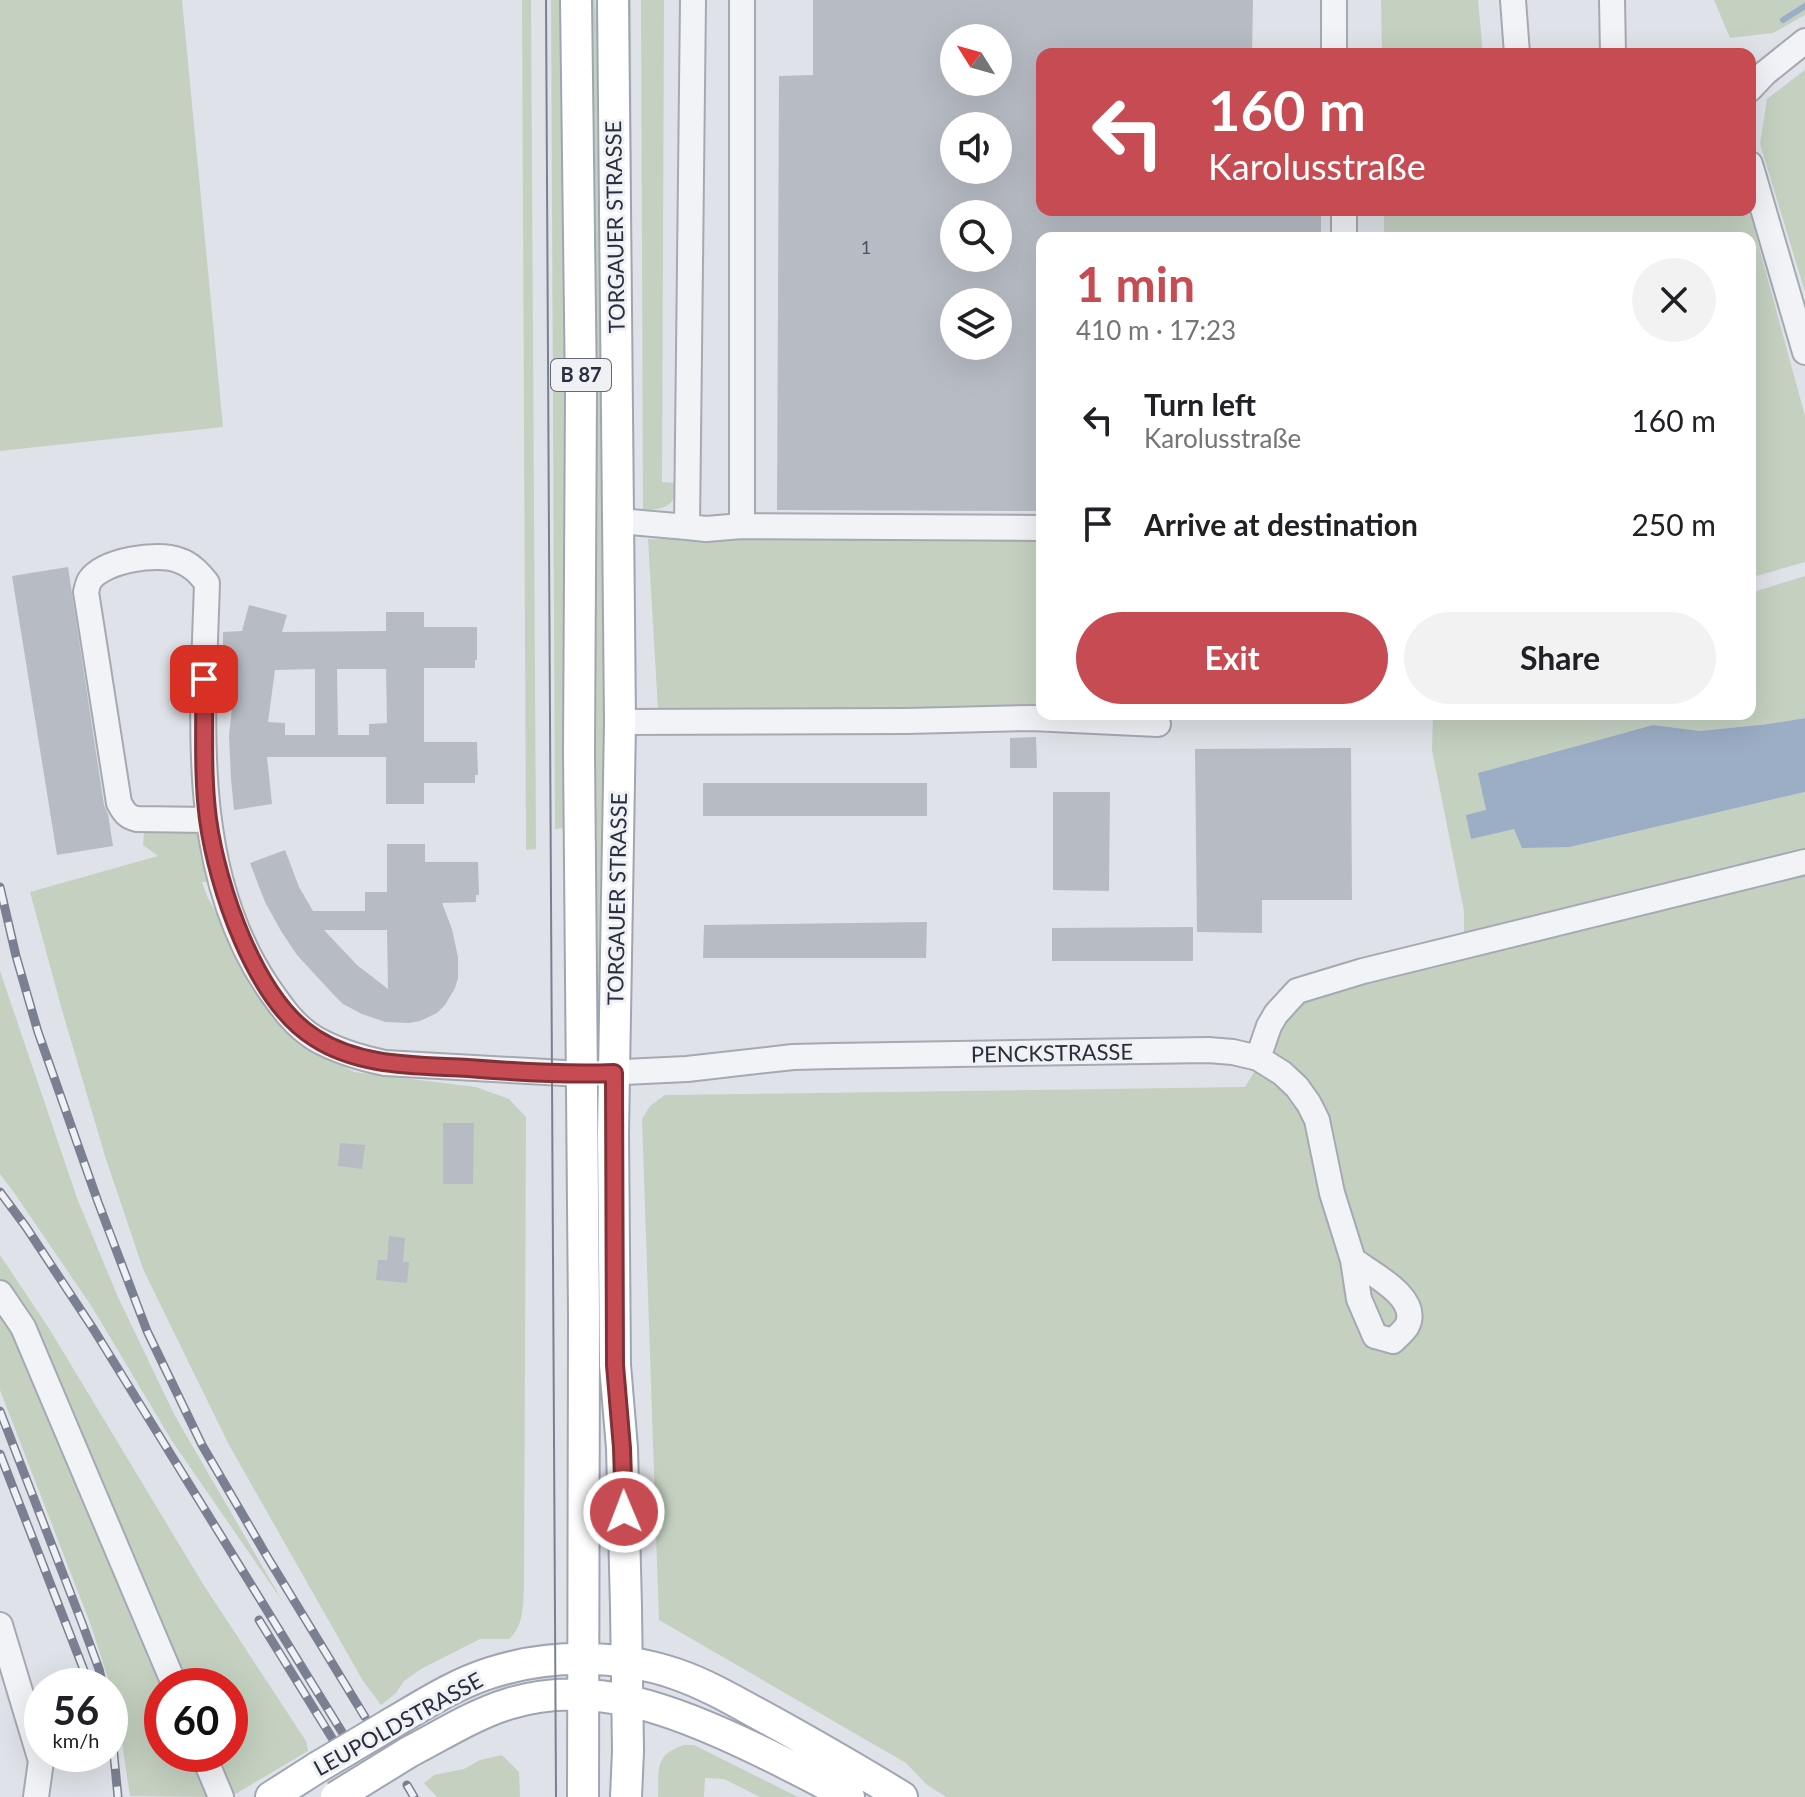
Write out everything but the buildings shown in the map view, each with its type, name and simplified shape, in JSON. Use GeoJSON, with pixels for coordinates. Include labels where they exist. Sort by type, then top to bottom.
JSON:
{"type":"FeatureCollection","features":[{"type":"Feature","properties":{"kind":"main road","name":"TORGAUER STRASSE"},"geometry":{"type":"LineString","coordinates":[[576,0],[581,393],[579,751],[583,1797]]}},
{"type":"Feature","properties":{"kind":"main road","name":"TORGAUER STRASSE"},"geometry":{"type":"LineString","coordinates":[[613,0],[620,722],[614,1073],[615,1365],[622,1448],[627,1663],[626,1797]]}},
{"type":"Feature","properties":{"kind":"main road","name":"LEUPOLDSTRASSE"},"geometry":{"type":"LineString","coordinates":[[271,1797],[395,1721],[463,1684],[489,1673],[532,1663],[584,1659],[627,1663],[688,1679],[752,1711],[841,1787]]}},
{"type":"Feature","properties":{"kind":"main road","name":"LEUPOLDSTRASSE"},"geometry":{"type":"LineString","coordinates":[[336,1797],[472,1717],[511,1703],[584,1694],[627,1700],[665,1710],[841,1787]]}},
{"type":"Feature","properties":{"kind":"main road"},"geometry":{"type":"LineString","coordinates":[[841,1787],[902,1797]]}},
{"type":"Feature","properties":{"kind":"street"},"geometry":{"type":"LineString","coordinates":[[693,0],[696,528]]}},
{"type":"Feature","properties":{"kind":"street"},"geometry":{"type":"LineString","coordinates":[[742,0],[742,526]]}},
{"type":"Feature","properties":{"kind":"street"},"geometry":{"type":"LineString","coordinates":[[1334,0],[1334,48]]}},
{"type":"Feature","properties":{"kind":"street"},"geometry":{"type":"LineString","coordinates":[[1513,0],[1517,48]]}},
{"type":"Feature","properties":{"kind":"street"},"geometry":{"type":"LineString","coordinates":[[1612,0],[1613,48]]}},
{"type":"Feature","properties":{"kind":"street"},"geometry":{"type":"LineString","coordinates":[[1756,83],[1805,41]]}},
{"type":"Feature","properties":{"kind":"street"},"geometry":{"type":"LineString","coordinates":[[1756,185],[1805,352]]}},
{"type":"Feature","properties":{"kind":"street"},"geometry":{"type":"LineString","coordinates":[[619,521],[696,528],[1036,528]]}},
{"type":"Feature","properties":{"kind":"street","name":"PENCKSTRASSE"},"geometry":{"type":"LineString","coordinates":[[208,820],[131,818],[119,803],[86,592],[90,580],[114,563],[163,556],[181,560],[196,569],[207,583],[205,777],[208,820],[225,894],[259,974],[285,1012],[314,1038],[353,1056],[385,1063],[582,1074],[687,1069],[793,1057],[1233,1052],[1258,1058],[1282,1073],[1309,1104],[1317,1120],[1332,1193],[1353,1260]]}},
{"type":"Feature","properties":{"kind":"street"},"geometry":{"type":"LineString","coordinates":[[620,722],[1036,718]]}},
{"type":"Feature","properties":{"kind":"street"},"geometry":{"type":"LineString","coordinates":[[1073,720],[1158,724]]}},
{"type":"Feature","properties":{"kind":"street"},"geometry":{"type":"LineString","coordinates":[[1258,1058],[1269,1026],[1297,991],[1363,971],[1805,862]]}},
{"type":"Feature","properties":{"kind":"street"},"geometry":{"type":"LineString","coordinates":[[0,1293],[23,1327],[167,1668]]}},
{"type":"Feature","properties":{"kind":"street"},"geometry":{"type":"LineString","coordinates":[[0,1625],[41,1761],[36,1797]]}},
{"type":"Feature","properties":{"kind":"street"},"geometry":{"type":"LineString","coordinates":[[211,1772],[221,1797]]}},
{"type":"Feature","properties":{"kind":"green space"},"geometry":{"type":"Polygon","coordinates":[[[0,0],[182,0],[223,427],[0,451],[0,0]]]}},
{"type":"Feature","properties":{"kind":"green space"},"geometry":{"type":"Polygon","coordinates":[[[522,0],[531,0],[536,849],[526,850],[522,0]]]}},
{"type":"Feature","properties":{"kind":"green space"},"geometry":{"type":"Polygon","coordinates":[[[551,0],[564,0],[565,828],[555,829],[551,0]]]}},
{"type":"Feature","properties":{"kind":"green space"},"geometry":{"type":"Polygon","coordinates":[[[584,0],[595,0],[603,93],[604,1012],[598,1012],[596,791],[588,724],[584,0]]]}},
{"type":"Feature","properties":{"kind":"green space"},"geometry":{"type":"Polygon","coordinates":[[[622,0],[631,0],[633,503],[625,493],[622,0]]]}},
{"type":"Feature","properties":{"kind":"green space"},"geometry":{"type":"Polygon","coordinates":[[[641,0],[664,0],[662,482],[676,483],[674,497],[667,506],[643,510],[641,0]]]}},
{"type":"Feature","properties":{"kind":"green space"},"geometry":{"type":"Polygon","coordinates":[[[1381,0],[1478,0],[1482,48],[1382,48],[1381,0]]]}},
{"type":"Feature","properties":{"kind":"green space"},"geometry":{"type":"Polygon","coordinates":[[[1714,0],[1805,0],[1805,15],[1773,33],[1730,38],[1714,0]]]}},
{"type":"Feature","properties":{"kind":"green space"},"geometry":{"type":"Polygon","coordinates":[[[1805,70],[1805,292],[1760,144],[1767,99],[1805,70]]]}},
{"type":"Feature","properties":{"kind":"green space"},"geometry":{"type":"Polygon","coordinates":[[[1384,216],[1751,216],[1755,232],[1384,232],[1384,216]]]}},
{"type":"Feature","properties":{"kind":"green space"},"geometry":{"type":"Polygon","coordinates":[[[1756,236],[1805,416],[1805,562],[1756,576],[1756,236]]]}},
{"type":"Feature","properties":{"kind":"green space"},"geometry":{"type":"Polygon","coordinates":[[[648,539],[1036,541],[1036,712],[906,708],[658,710],[648,539]]]}},
{"type":"Feature","properties":{"kind":"green space"},"geometry":{"type":"Polygon","coordinates":[[[1805,576],[1805,718],[1700,731],[1653,725],[1479,773],[1486,811],[1467,815],[1570,847],[1805,792],[1805,854],[1464,938],[1464,911],[1432,750],[1433,720],[1756,720],[1756,591],[1805,576]]]}},
{"type":"Feature","properties":{"kind":"green space"},"geometry":{"type":"Polygon","coordinates":[[[169,825],[199,833],[210,882],[202,882],[207,896],[245,966],[310,1046],[354,1072],[476,1087],[509,1099],[526,1117],[522,1615],[518,1628],[509,1639],[480,1639],[421,1669],[404,1681],[396,1693],[381,1705],[363,1681],[229,1445],[143,1269],[105,1156],[30,892],[158,856],[143,845],[144,832],[150,826],[169,825]]]}},
{"type":"Feature","properties":{"kind":"green space"},"geometry":{"type":"Polygon","coordinates":[[[1805,870],[1805,1797],[946,1797],[926,1784],[906,1763],[659,1620],[642,1119],[650,1106],[665,1095],[1245,1087],[1301,994],[1805,870]]]}},
{"type":"Feature","properties":{"kind":"green space"},"geometry":{"type":"Polygon","coordinates":[[[0,971],[77,1198],[117,1295],[175,1416],[283,1602],[172,1441],[92,1307],[0,1174],[0,971]]]}},
{"type":"Feature","properties":{"kind":"green space"},"geometry":{"type":"Polygon","coordinates":[[[0,1255],[50,1330],[203,1584],[306,1741],[308,1751],[232,1796],[219,1772],[248,1772],[248,1668],[172,1668],[0,1286],[0,1255]]]}},
{"type":"Feature","properties":{"kind":"green space"},"geometry":{"type":"Polygon","coordinates":[[[0,1301],[154,1668],[144,1668],[144,1772],[203,1772],[213,1797],[130,1796],[126,1772],[128,1668],[105,1668],[0,1390],[0,1301]]]}},
{"type":"Feature","properties":{"kind":"green space"},"geometry":{"type":"Polygon","coordinates":[[[684,1745],[694,1745],[798,1797],[760,1797],[724,1779],[705,1778],[704,1797],[658,1797],[663,1758],[684,1745]]]}},
{"type":"Feature","properties":{"kind":"green space"},"geometry":{"type":"Polygon","coordinates":[[[502,1755],[519,1772],[520,1797],[437,1797],[424,1783],[434,1775],[464,1769],[480,1760],[502,1755]]]}},
{"type":"Feature","properties":{"kind":"water"},"geometry":{"type":"Polygon","coordinates":[[[1805,718],[1805,792],[1570,847],[1522,848],[1514,829],[1471,839],[1466,815],[1486,810],[1478,773],[1653,725],[1700,731],[1805,718]]]}},
{"type":"Feature","properties":{"kind":"waterway"},"geometry":{"type":"LineString","coordinates":[[1783,20],[1805,6]]}},
{"type":"Feature","properties":{"kind":"tram line"},"geometry":{"type":"LineString","coordinates":[[546,0],[556,1797]]}},
{"type":"Feature","properties":{"kind":"railway"},"geometry":{"type":"LineString","coordinates":[[0,887],[38,1032],[147,1331],[202,1445],[365,1717]]}},
{"type":"Feature","properties":{"kind":"railway"},"geometry":{"type":"LineString","coordinates":[[0,1192],[94,1330],[342,1732]]}},
{"type":"Feature","properties":{"kind":"railway"},"geometry":{"type":"LineString","coordinates":[[0,1411],[99,1668]]}},
{"type":"Feature","properties":{"kind":"railway"},"geometry":{"type":"LineString","coordinates":[[0,1454],[83,1668]]}},
{"type":"Feature","properties":{"kind":"railway"},"geometry":{"type":"LineString","coordinates":[[259,1620],[332,1738]]}},
{"type":"Feature","properties":{"kind":"railway"},"geometry":{"type":"LineString","coordinates":[[116,1772],[118,1797]]}},
{"type":"Feature","properties":{"kind":"railway"},"geometry":{"type":"LineString","coordinates":[[407,1785],[414,1797]]}},
{"type":"Feature","properties":{"kind":"route"},"geometry":{"type":"LineString","coordinates":[[204,679],[205,777],[208,820],[216,859],[239,933],[259,974],[285,1012],[314,1038],[353,1056],[385,1063],[552,1074],[614,1073],[615,1365],[624,1512]]}}]}
